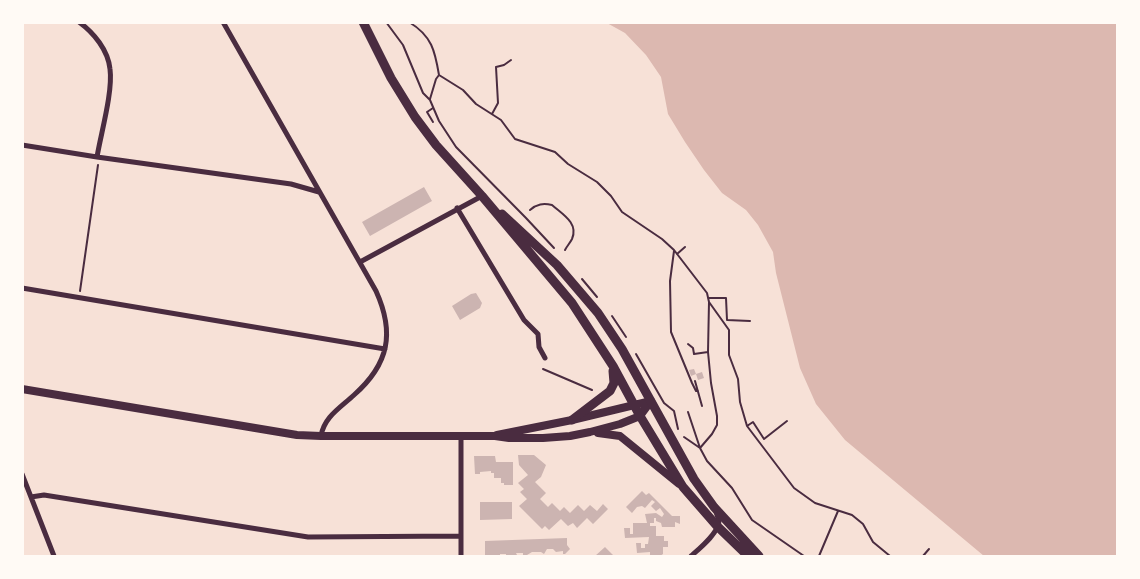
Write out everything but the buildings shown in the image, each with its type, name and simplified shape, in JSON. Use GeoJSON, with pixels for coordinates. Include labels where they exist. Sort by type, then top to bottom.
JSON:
{"type":"FeatureCollection","features":[{"type":"Feature","properties":{"kind":"main road"},"geometry":{"type":"LineString","coordinates":[[362,22],[390,78],[415,117],[436,145],[482,196],[572,303],[613,366],[640,416],[683,487]]}},
{"type":"Feature","properties":{"kind":"main road"},"geometry":{"type":"LineString","coordinates":[[482,196],[557,265],[598,313],[622,349],[694,479],[714,507],[759,556]]}},
{"type":"Feature","properties":{"kind":"main road"},"geometry":{"type":"LineString","coordinates":[[572,420],[610,391],[614,383],[613,366]]}},
{"type":"Feature","properties":{"kind":"main road"},"geometry":{"type":"LineString","coordinates":[[22,389],[296,435],[322,436],[496,436],[543,438],[570,436],[620,424],[640,416],[651,401]]}},
{"type":"Feature","properties":{"kind":"main road"},"geometry":{"type":"LineString","coordinates":[[496,436],[651,401]]}},
{"type":"Feature","properties":{"kind":"main road"},"geometry":{"type":"LineString","coordinates":[[590,432],[620,436],[683,487],[748,556]]}},
{"type":"Feature","properties":{"kind":"street"},"geometry":{"type":"LineString","coordinates":[[79,22],[88,29],[102,46],[110,68],[110,86],[97,157]]}},
{"type":"Feature","properties":{"kind":"street"},"geometry":{"type":"LineString","coordinates":[[223,22],[360,262],[383,308],[387,329],[385,349],[371,378],[332,414],[322,429],[322,436]]}},
{"type":"Feature","properties":{"kind":"street"},"geometry":{"type":"LineString","coordinates":[[22,145],[292,184],[319,193]]}},
{"type":"Feature","properties":{"kind":"street"},"geometry":{"type":"LineString","coordinates":[[360,262],[482,196]]}},
{"type":"Feature","properties":{"kind":"street"},"geometry":{"type":"LineString","coordinates":[[458,208],[524,320],[538,334],[539,347],[545,358]]}},
{"type":"Feature","properties":{"kind":"street"},"geometry":{"type":"LineString","coordinates":[[22,288],[385,349]]}},
{"type":"Feature","properties":{"kind":"street"},"geometry":{"type":"LineString","coordinates":[[461,436],[461,556]]}},
{"type":"Feature","properties":{"kind":"street"},"geometry":{"type":"LineString","coordinates":[[23,478],[54,556]]}},
{"type":"Feature","properties":{"kind":"street"},"geometry":{"type":"LineString","coordinates":[[31,497],[44,495],[308,537],[460,536]]}},
{"type":"Feature","properties":{"kind":"street"},"geometry":{"type":"LineString","coordinates":[[692,556],[718,526],[719,520],[714,507]]}},
{"type":"Feature","properties":{"kind":"path"},"geometry":{"type":"LineString","coordinates":[[386,22],[403,46],[422,93],[430,100],[439,121],[456,147],[557,252]]}},
{"type":"Feature","properties":{"kind":"path"},"geometry":{"type":"LineString","coordinates":[[409,22],[422,31],[436,55],[439,76],[436,79],[430,100]]}},
{"type":"Feature","properties":{"kind":"path"},"geometry":{"type":"LineString","coordinates":[[492,114],[498,103],[496,67],[504,65],[510,60]]}},
{"type":"Feature","properties":{"kind":"path"},"geometry":{"type":"LineString","coordinates":[[439,76],[463,90],[476,104],[501,120],[515,139],[555,152],[568,164],[597,182],[611,196],[622,212],[674,250],[707,293],[708,352],[717,425],[700,448]]}},
{"type":"Feature","properties":{"kind":"path"},"geometry":{"type":"LineString","coordinates":[[434,108],[427,112],[434,122]]}},
{"type":"Feature","properties":{"kind":"path"},"geometry":{"type":"LineString","coordinates":[[79,297],[98,165]]}},
{"type":"Feature","properties":{"kind":"path"},"geometry":{"type":"LineString","coordinates":[[530,210],[539,204],[552,205],[570,221],[574,231],[565,250]]}},
{"type":"Feature","properties":{"kind":"path"},"geometry":{"type":"LineString","coordinates":[[677,254],[685,248]]}},
{"type":"Feature","properties":{"kind":"path"},"geometry":{"type":"LineString","coordinates":[[674,250],[670,281],[672,332],[692,383],[698,391]]}},
{"type":"Feature","properties":{"kind":"path"},"geometry":{"type":"LineString","coordinates":[[577,273],[598,298]]}},
{"type":"Feature","properties":{"kind":"path"},"geometry":{"type":"LineString","coordinates":[[708,298],[727,298],[727,320],[750,321]]}},
{"type":"Feature","properties":{"kind":"path"},"geometry":{"type":"LineString","coordinates":[[708,302],[729,330],[729,355],[738,379],[740,402],[746,426],[794,488],[815,503],[852,514],[863,524],[872,542],[890,556]]}},
{"type":"Feature","properties":{"kind":"path"},"geometry":{"type":"LineString","coordinates":[[608,310],[627,338]]}},
{"type":"Feature","properties":{"kind":"path"},"geometry":{"type":"LineString","coordinates":[[688,344],[694,354],[708,352]]}},
{"type":"Feature","properties":{"kind":"path"},"geometry":{"type":"LineString","coordinates":[[636,354],[664,403],[674,411],[679,432]]}},
{"type":"Feature","properties":{"kind":"path"},"geometry":{"type":"LineString","coordinates":[[543,369],[592,390]]}},
{"type":"Feature","properties":{"kind":"path"},"geometry":{"type":"LineString","coordinates":[[695,380],[702,406]]}},
{"type":"Feature","properties":{"kind":"path"},"geometry":{"type":"LineString","coordinates":[[688,412],[700,448],[707,461],[732,488],[752,520],[804,556]]}},
{"type":"Feature","properties":{"kind":"path"},"geometry":{"type":"LineString","coordinates":[[746,426],[753,422],[764,439],[787,421]]}},
{"type":"Feature","properties":{"kind":"path"},"geometry":{"type":"LineString","coordinates":[[684,437],[700,448]]}},
{"type":"Feature","properties":{"kind":"path"},"geometry":{"type":"LineString","coordinates":[[819,556],[838,511]]}},
{"type":"Feature","properties":{"kind":"path"},"geometry":{"type":"LineString","coordinates":[[923,556],[929,549]]}},
{"type":"Feature","properties":{"kind":"shaded area"},"geometry":{"type":"Polygon","coordinates":[[[607,23],[1117,23],[1117,556],[984,556],[845,440],[816,404],[800,368],[776,273],[773,252],[758,225],[746,210],[722,193],[685,142],[668,114],[661,77],[646,55],[625,33],[607,23]]]}}]}
